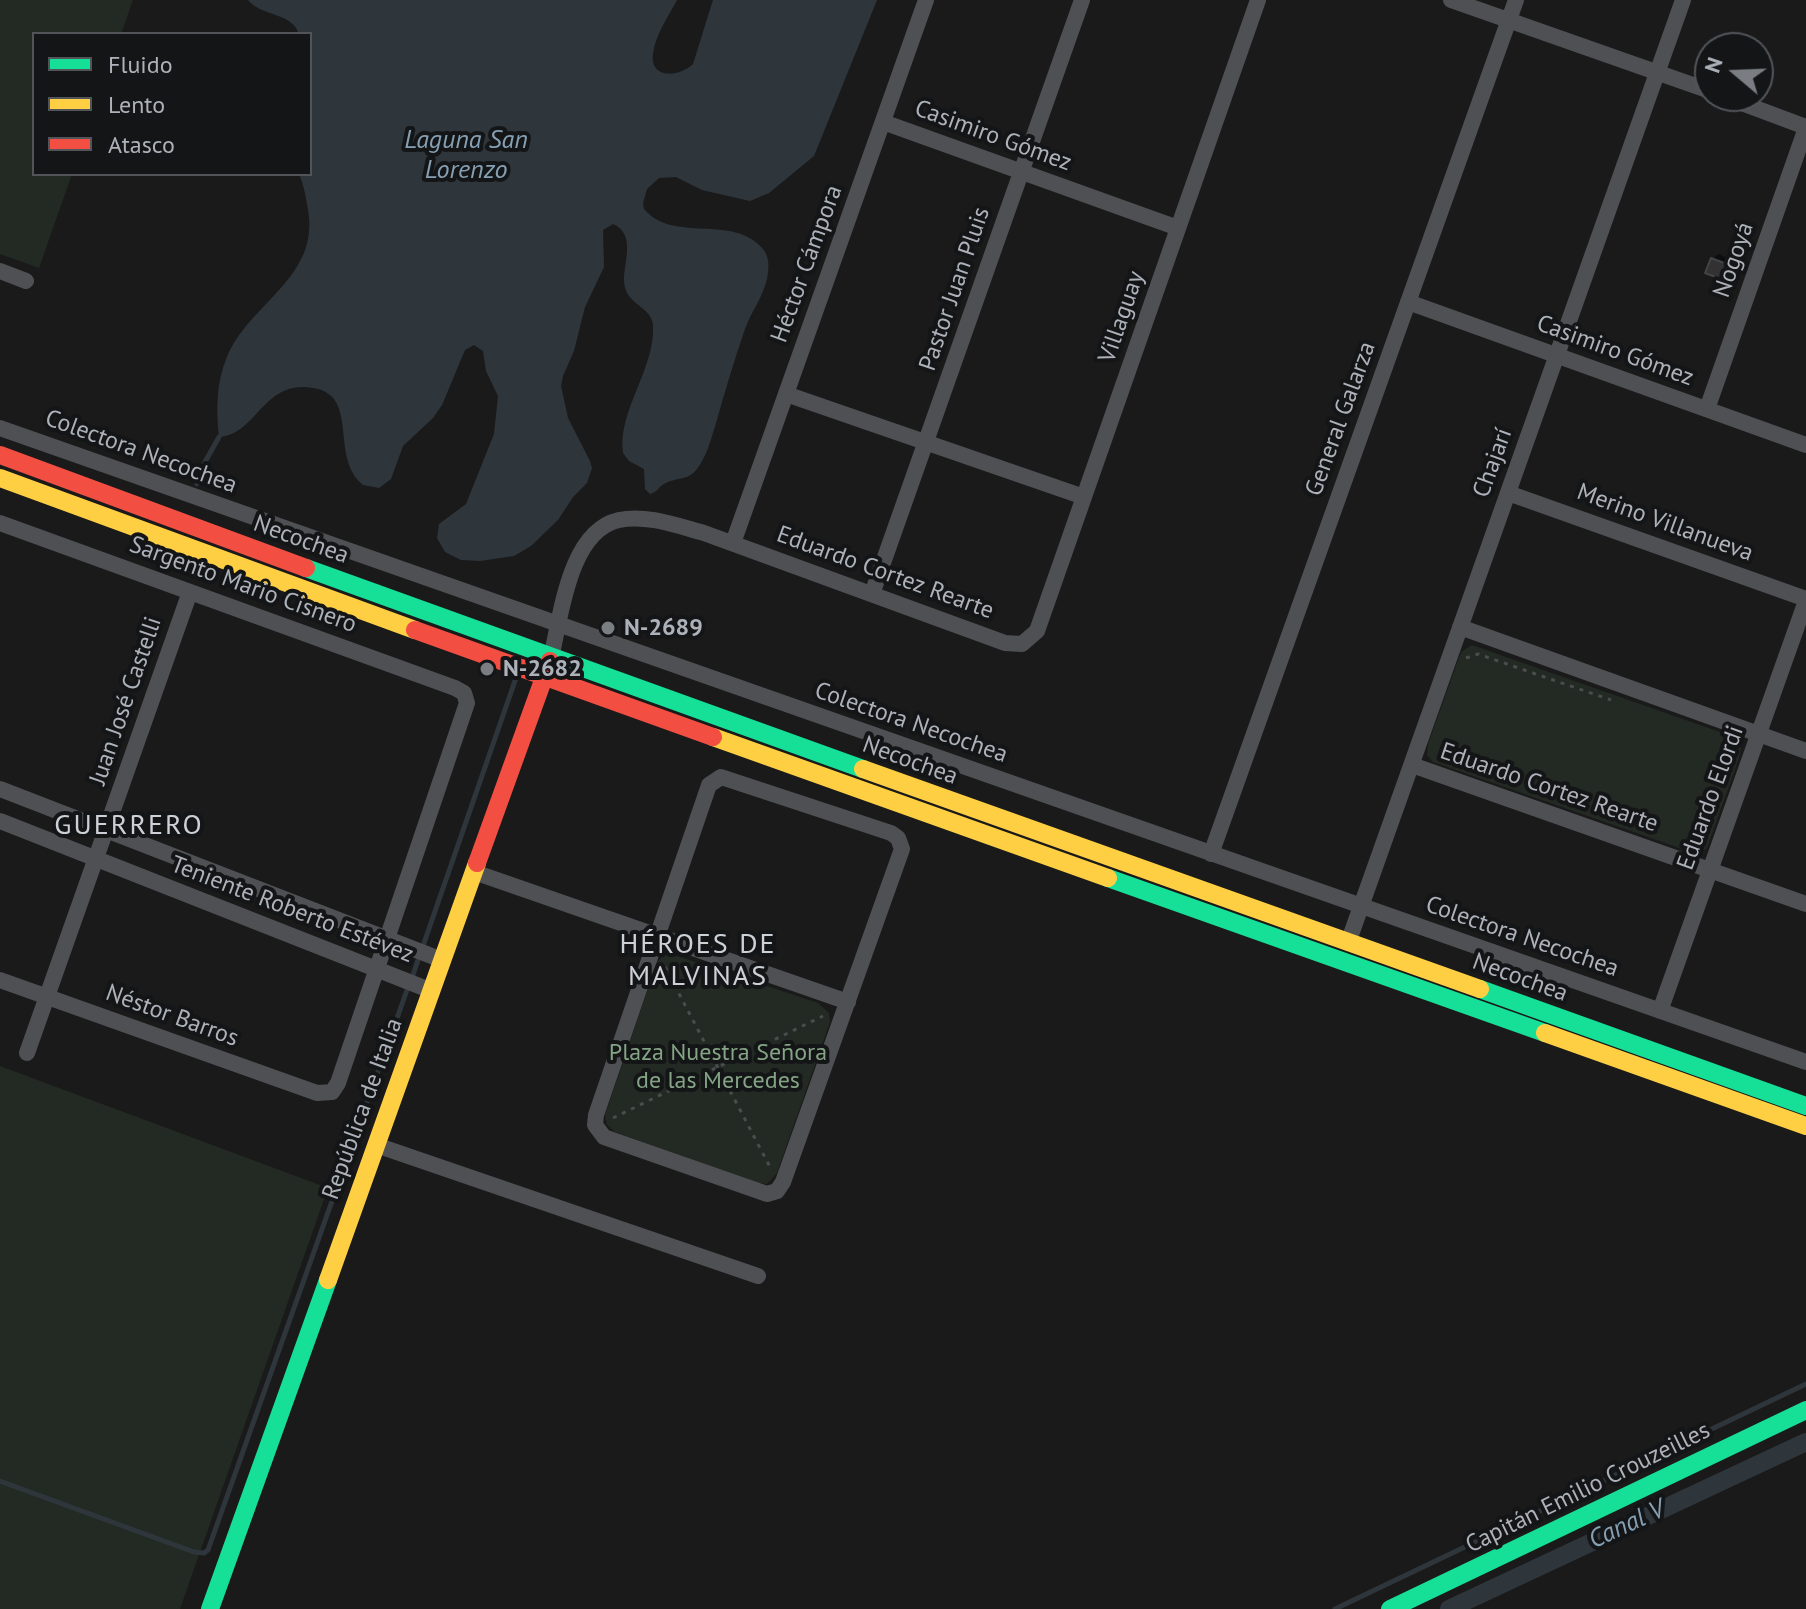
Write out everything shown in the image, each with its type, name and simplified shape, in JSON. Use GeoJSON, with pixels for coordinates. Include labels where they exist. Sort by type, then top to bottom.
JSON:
{"type":"FeatureCollection","features":[{"type":"Feature","properties":{"kind":"main road","name":"Necochea"},"geometry":{"type":"LineString","coordinates":[[0,455],[551,658],[1806,1106]]}},
{"type":"Feature","properties":{"kind":"main road","name":"Necochea"},"geometry":{"type":"LineString","coordinates":[[0,478],[544,677],[1806,1126]]}},
{"type":"Feature","properties":{"kind":"main road","name":"República de Italia"},"geometry":{"type":"LineString","coordinates":[[210,1609],[551,658]]}},
{"type":"Feature","properties":{"kind":"main road","name":"Capitán Emilio Crouzeilles"},"geometry":{"type":"LineString","coordinates":[[1390,1609],[1806,1410]]}},
{"type":"Feature","properties":{"kind":"street","name":"Héctor Cámpora"},"geometry":{"type":"LineString","coordinates":[[733,543],[926,0]]}},
{"type":"Feature","properties":{"kind":"street","name":"Pastor Juan Pluis"},"geometry":{"type":"LineString","coordinates":[[872,594],[1082,0]]}},
{"type":"Feature","properties":{"kind":"street","name":"Villaguay"},"geometry":{"type":"LineString","coordinates":[[1022,644],[1037,631],[1258,0]]}},
{"type":"Feature","properties":{"kind":"street"},"geometry":{"type":"LineString","coordinates":[[1451,0],[1694,86]]}},
{"type":"Feature","properties":{"kind":"street","name":"General Galarza"},"geometry":{"type":"LineString","coordinates":[[1211,854],[1516,0]]}},
{"type":"Feature","properties":{"kind":"street","name":"Chajarí"},"geometry":{"type":"LineString","coordinates":[[1348,943],[1683,0]]}},
{"type":"Feature","properties":{"kind":"street"},"geometry":{"type":"LineString","coordinates":[[1766,112],[1806,127]]}},
{"type":"Feature","properties":{"kind":"street","name":"Casimiro Gómez"},"geometry":{"type":"LineString","coordinates":[[883,122],[1178,228]]}},
{"type":"Feature","properties":{"kind":"street","name":"Nogoyá"},"geometry":{"type":"LineString","coordinates":[[1707,409],[1806,127]]}},
{"type":"Feature","properties":{"kind":"street"},"geometry":{"type":"LineString","coordinates":[[0,271],[26,281]]}},
{"type":"Feature","properties":{"kind":"street","name":"Casimiro Gómez"},"geometry":{"type":"LineString","coordinates":[[1408,302],[1806,445]]}},
{"type":"Feature","properties":{"kind":"street"},"geometry":{"type":"LineString","coordinates":[[786,394],[1084,497]]}},
{"type":"Feature","properties":{"kind":"street","name":"Colectora Necochea"},"geometry":{"type":"LineString","coordinates":[[0,428],[1806,1062]]}},
{"type":"Feature","properties":{"kind":"street","name":"Merino Villanueva"},"geometry":{"type":"LineString","coordinates":[[1508,493],[1806,600]]}},
{"type":"Feature","properties":{"kind":"street","name":"Eduardo Cortez Rearte"},"geometry":{"type":"LineString","coordinates":[[559,625],[573,571],[589,537],[608,523],[643,519],[677,525],[733,543],[1005,643],[1022,644]]}},
{"type":"Feature","properties":{"kind":"street","name":"Sargento Mario Cisnero"},"geometry":{"type":"LineString","coordinates":[[0,523],[455,688],[466,698]]}},
{"type":"Feature","properties":{"kind":"street","name":"Juan José Castelli"},"geometry":{"type":"LineString","coordinates":[[27,1053],[190,592]]}},
{"type":"Feature","properties":{"kind":"street","name":"Eduardo Elordi"},"geometry":{"type":"LineString","coordinates":[[1660,1011],[1806,600]]}},
{"type":"Feature","properties":{"kind":"street","name":"República de Italia"},"geometry":{"type":"LineString","coordinates":[[551,658],[559,625]]}},
{"type":"Feature","properties":{"kind":"street"},"geometry":{"type":"LineString","coordinates":[[1460,627],[1806,751]]}},
{"type":"Feature","properties":{"kind":"street","name":"República de Italia"},"geometry":{"type":"LineString","coordinates":[[327,1094],[338,1083],[467,707],[466,698]]}},
{"type":"Feature","properties":{"kind":"street","name":"Eduardo Cortez Rearte"},"geometry":{"type":"LineString","coordinates":[[1412,765],[1806,904]]}},
{"type":"Feature","properties":{"kind":"street"},"geometry":{"type":"LineString","coordinates":[[726,777],[789,798],[891,833],[900,841],[902,854],[848,1002],[783,1182],[772,1193],[762,1193],[604,1137],[597,1130],[596,1115],[709,785],[716,778],[726,777]]}},
{"type":"Feature","properties":{"kind":"street","name":"Teniente Roberto Estévez"},"geometry":{"type":"LineString","coordinates":[[0,789],[442,960]]}},
{"type":"Feature","properties":{"kind":"street","name":"Teniente Roberto Estévez"},"geometry":{"type":"LineString","coordinates":[[0,821],[432,991]]}},
{"type":"Feature","properties":{"kind":"street"},"geometry":{"type":"LineString","coordinates":[[474,872],[848,1002]]}},
{"type":"Feature","properties":{"kind":"street","name":"Néstor Barros"},"geometry":{"type":"LineString","coordinates":[[0,980],[327,1094]]}},
{"type":"Feature","properties":{"kind":"street"},"geometry":{"type":"LineString","coordinates":[[376,1145],[758,1276]]}},
{"type":"Feature","properties":{"kind":"path"},"geometry":{"type":"LineString","coordinates":[[1464,659],[1478,654],[1610,700]]}},
{"type":"Feature","properties":{"kind":"path"},"geometry":{"type":"LineString","coordinates":[[1728,740],[1734,753]]}},
{"type":"Feature","properties":{"kind":"path"},"geometry":{"type":"LineString","coordinates":[[657,973],[673,961]]}},
{"type":"Feature","properties":{"kind":"path"},"geometry":{"type":"LineString","coordinates":[[665,967],[771,1171],[777,1156]]}},
{"type":"Feature","properties":{"kind":"path"},"geometry":{"type":"LineString","coordinates":[[613,1118],[823,1016]]}},
{"type":"Feature","properties":{"kind":"path"},"geometry":{"type":"LineString","coordinates":[[610,1111],[615,1125]]}},
{"type":"Feature","properties":{"kind":"green space"},"geometry":{"type":"Polygon","coordinates":[[[0,0],[133,0],[122,32],[32,32],[32,176],[71,176],[39,268],[0,254],[0,0]]]}},
{"type":"Feature","properties":{"kind":"green space"},"geometry":{"type":"Polygon","coordinates":[[[1472,645],[1737,738],[1741,745],[1740,755],[1707,848],[1700,853],[1691,852],[1433,762],[1427,755],[1428,744],[1461,652],[1472,645]]]}},
{"type":"Feature","properties":{"kind":"green space","name":"Plaza Nuestra Señora de las Mercedes"},"geometry":{"type":"Polygon","coordinates":[[[664,955],[674,955],[818,1003],[829,1013],[830,1022],[777,1173],[767,1184],[615,1132],[607,1125],[605,1115],[657,962],[664,955]]]}},
{"type":"Feature","properties":{"kind":"green space"},"geometry":{"type":"Polygon","coordinates":[[[0,1066],[328,1188],[180,1609],[0,1609],[0,1066]]]}},
{"type":"Feature","properties":{"kind":"water","name":"Laguna San Lorenzo"},"geometry":{"type":"Polygon","coordinates":[[[248,0],[677,0],[653,53],[656,68],[667,74],[681,72],[693,64],[713,0],[877,0],[814,156],[769,193],[750,201],[702,190],[676,177],[659,178],[647,189],[644,209],[656,219],[686,228],[736,232],[763,249],[768,260],[765,286],[745,329],[708,447],[693,473],[664,484],[650,494],[645,489],[644,469],[629,461],[623,453],[626,422],[649,357],[653,325],[648,313],[628,295],[625,288],[627,241],[613,224],[603,230],[604,267],[585,307],[561,386],[568,418],[592,468],[587,483],[558,520],[531,546],[514,556],[480,561],[461,560],[445,552],[437,538],[439,524],[466,504],[494,434],[498,396],[486,371],[483,351],[474,345],[465,350],[442,405],[433,418],[403,446],[391,479],[379,488],[363,485],[355,476],[346,454],[339,408],[332,397],[319,389],[296,387],[283,392],[271,399],[243,427],[219,437],[218,397],[227,357],[237,338],[293,272],[304,254],[309,234],[308,210],[300,176],[312,176],[312,32],[298,32],[290,22],[248,0]]]}},
{"type":"Feature","properties":{"kind":"building"},"geometry":{"type":"Polygon","coordinates":[[[1711,258],[1732,266],[1726,281],[1705,273],[1711,258]]]}},
{"type":"Feature","properties":{"kind":"waterway"},"geometry":{"type":"LineString","coordinates":[[197,484],[219,437]]}},
{"type":"Feature","properties":{"kind":"waterway"},"geometry":{"type":"LineString","coordinates":[[424,943],[517,675]]}},
{"type":"Feature","properties":{"kind":"waterway"},"geometry":{"type":"LineString","coordinates":[[413,975],[418,960]]}},
{"type":"Feature","properties":{"kind":"waterway"},"geometry":{"type":"LineString","coordinates":[[0,1481],[194,1552],[204,1553],[208,1550],[407,990]]}},
{"type":"Feature","properties":{"kind":"waterway"},"geometry":{"type":"LineString","coordinates":[[1335,1609],[1806,1384]]}},
{"type":"Feature","properties":{"kind":"waterway","name":"Canal V"},"geometry":{"type":"LineString","coordinates":[[1449,1609],[1806,1442]]}},
{"type":"Feature","properties":{"kind":"traffic: fast"},"geometry":{"type":"LineString","coordinates":[[306,568],[863,769]]}},
{"type":"Feature","properties":{"kind":"traffic: fast"},"geometry":{"type":"LineString","coordinates":[[1108,878],[1545,1033]]}},
{"type":"Feature","properties":{"kind":"traffic: fast"},"geometry":{"type":"LineString","coordinates":[[1480,989],[1806,1106]]}},
{"type":"Feature","properties":{"kind":"traffic: fast"},"geometry":{"type":"LineString","coordinates":[[210,1609],[328,1280]]}},
{"type":"Feature","properties":{"kind":"traffic: fast"},"geometry":{"type":"LineString","coordinates":[[1390,1609],[1806,1410]]}},
{"type":"Feature","properties":{"kind":"traffic: slow"},"geometry":{"type":"LineString","coordinates":[[0,478],[415,630]]}},
{"type":"Feature","properties":{"kind":"traffic: slow"},"geometry":{"type":"LineString","coordinates":[[713,737],[1108,878]]}},
{"type":"Feature","properties":{"kind":"traffic: slow"},"geometry":{"type":"LineString","coordinates":[[863,769],[1480,989]]}},
{"type":"Feature","properties":{"kind":"traffic: slow"},"geometry":{"type":"LineString","coordinates":[[328,1280],[477,863]]}},
{"type":"Feature","properties":{"kind":"traffic: slow"},"geometry":{"type":"LineString","coordinates":[[1545,1033],[1806,1126]]}},
{"type":"Feature","properties":{"kind":"traffic: jam"},"geometry":{"type":"LineString","coordinates":[[0,455],[306,568]]}},
{"type":"Feature","properties":{"kind":"traffic: jam"},"geometry":{"type":"LineString","coordinates":[[415,630],[713,737]]}},
{"type":"Feature","properties":{"kind":"traffic: jam"},"geometry":{"type":"LineString","coordinates":[[477,863],[550,661]]}},
{"type":"Feature","properties":{"kind":"place","name":"N-2689"},"geometry":{"type":"Point","coordinates":[608,628]}},
{"type":"Feature","properties":{"kind":"place","name":"N-2682"},"geometry":{"type":"Point","coordinates":[487,669]}},
{"type":"Feature","properties":{"kind":"district","name":"GUERRERO"},"geometry":{"type":"Point","coordinates":[129,826]}},
{"type":"Feature","properties":{"kind":"district","name":"HÉROES DE MALVINAS"},"geometry":{"type":"Point","coordinates":[698,961]}}]}
